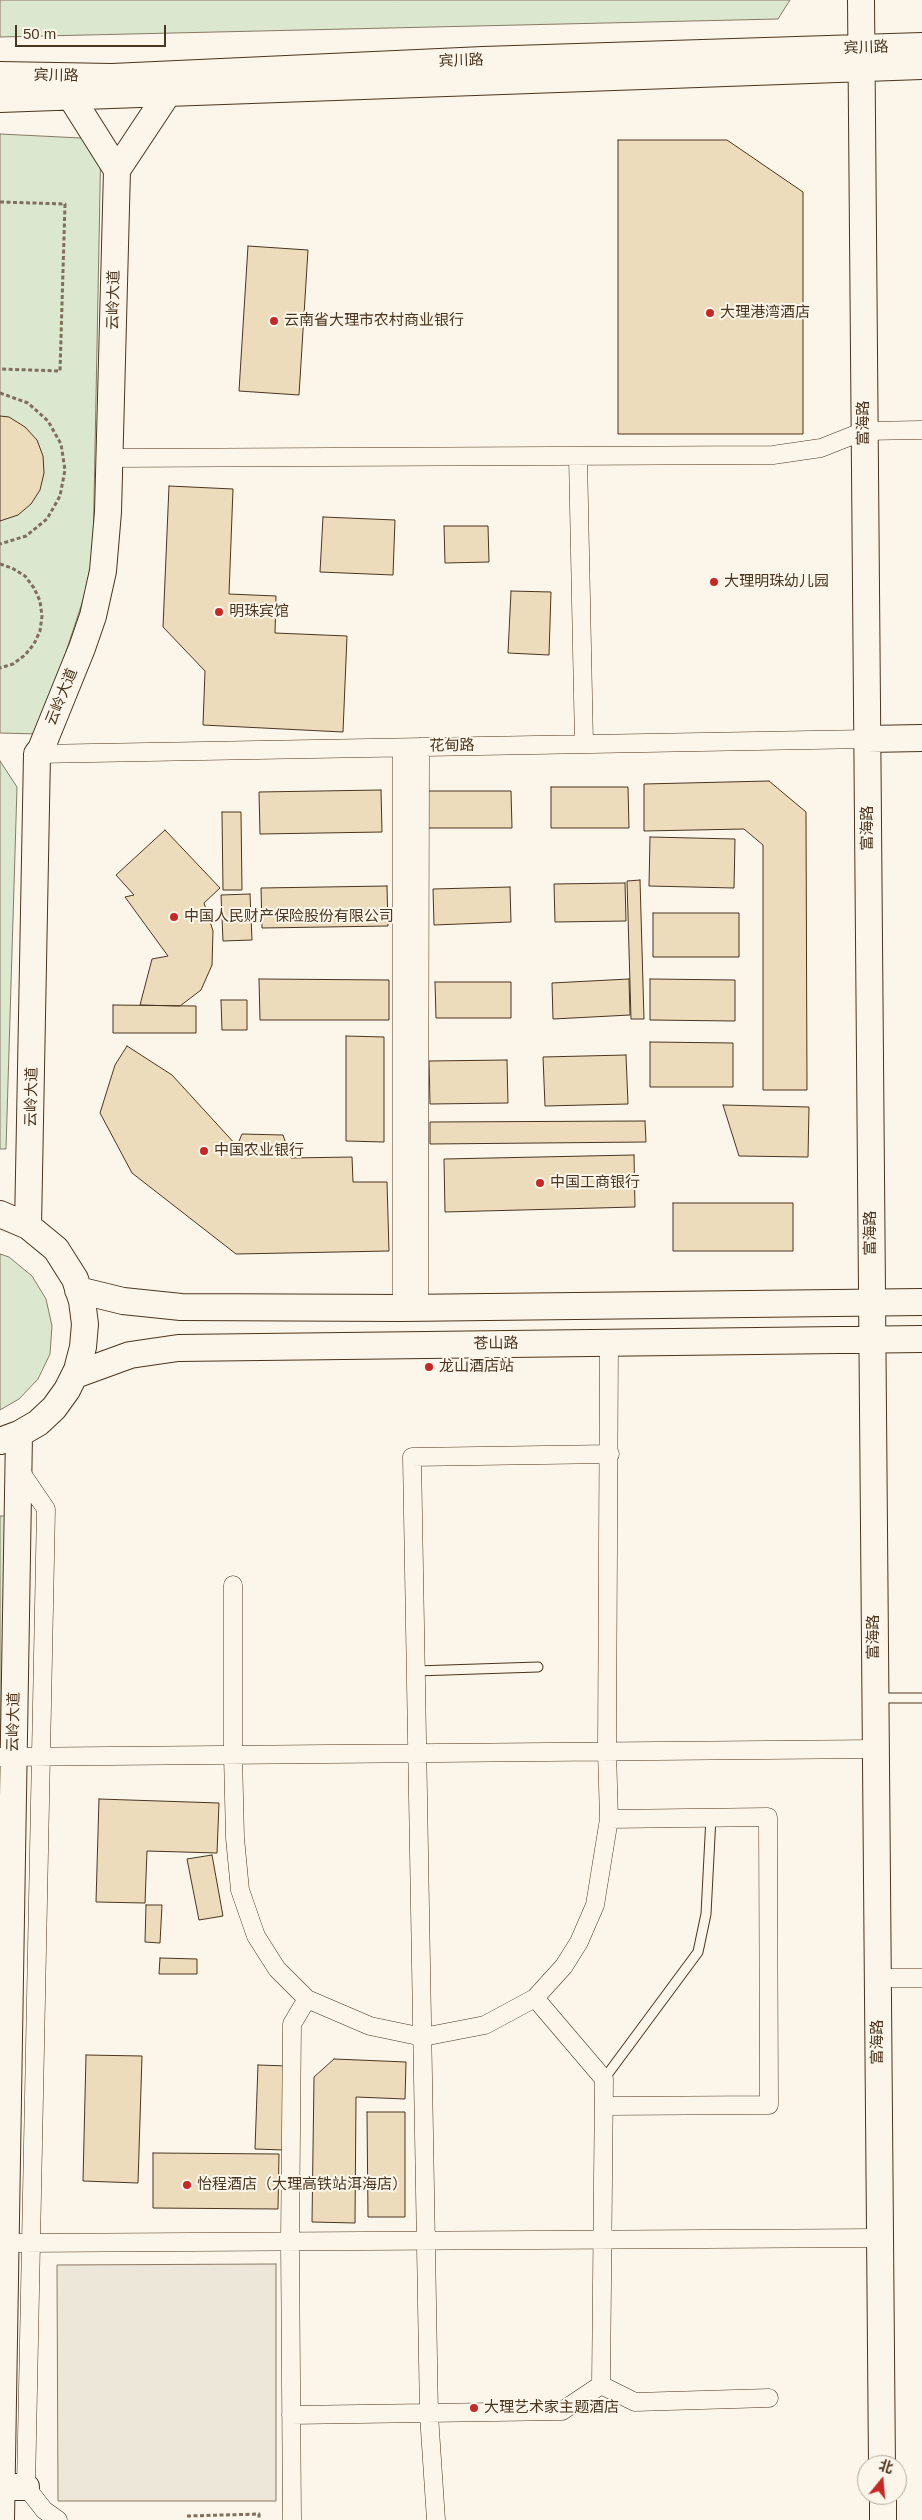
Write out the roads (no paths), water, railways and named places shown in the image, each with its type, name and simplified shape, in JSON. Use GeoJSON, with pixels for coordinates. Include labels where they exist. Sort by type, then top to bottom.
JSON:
{"type":"FeatureCollection","features":[{"type":"Feature","properties":{"kind":"street","name":"富海路"},"geometry":{"type":"LineString","coordinates":[[861,0],[882,2455]]}},
{"type":"Feature","properties":{"kind":"street","name":"宾川路"},"geometry":{"type":"LineString","coordinates":[[0,99],[168,93],[861,58],[922,46]]}},
{"type":"Feature","properties":{"kind":"street","name":"宾川路"},"geometry":{"type":"LineString","coordinates":[[0,75],[112,77],[484,60],[861,58],[922,66]]}},
{"type":"Feature","properties":{"kind":"street"},"geometry":{"type":"LineString","coordinates":[[71,97],[117,170],[168,93]]}},
{"type":"Feature","properties":{"kind":"street","name":"云岭大道"},"geometry":{"type":"LineString","coordinates":[[28,1226],[37,754],[42,749],[79,656],[99,592],[106,544],[117,170]]}},
{"type":"Feature","properties":{"kind":"street"},"geometry":{"type":"LineString","coordinates":[[110,458],[773,455],[821,448],[864,431],[922,430]]}},
{"type":"Feature","properties":{"kind":"street"},"geometry":{"type":"LineString","coordinates":[[578,457],[584,744]]}},
{"type":"Feature","properties":{"kind":"street"},"geometry":{"type":"LineString","coordinates":[[867,739],[922,738]]}},
{"type":"Feature","properties":{"kind":"street","name":"花甸路"},"geometry":{"type":"LineString","coordinates":[[37,754],[867,739]]}},
{"type":"Feature","properties":{"kind":"street"},"geometry":{"type":"LineString","coordinates":[[411,1307],[420,747]]}},
{"type":"Feature","properties":{"kind":"street"},"geometry":{"type":"LineString","coordinates":[[402,748],[411,1307]]}},
{"type":"Feature","properties":{"kind":"street"},"geometry":{"type":"LineString","coordinates":[[0,1214],[28,1226],[56,1249],[75,1279],[85,1324],[83,1347],[74,1375],[54,1408],[38,1422],[9,1438]]}},
{"type":"Feature","properties":{"kind":"street"},"geometry":{"type":"LineString","coordinates":[[78,1290],[123,1301],[168,1307],[411,1307],[922,1302]]}},
{"type":"Feature","properties":{"kind":"street","name":"苍山路"},"geometry":{"type":"LineString","coordinates":[[74,1375],[130,1355],[178,1348],[922,1339]]}},
{"type":"Feature","properties":{"kind":"street"},"geometry":{"type":"LineString","coordinates":[[233,1585],[233,1755],[235,1838],[240,1890],[256,1936],[277,1970],[307,1999],[370,2026],[423,2037],[485,2025],[535,1998],[564,1966],[579,1942],[587,1924],[594,1905],[602,1871],[609,1819],[607,1751],[610,1454],[609,1342]]}},
{"type":"Feature","properties":{"kind":"street","name":"云岭大道"},"geometry":{"type":"LineString","coordinates":[[1,2520],[9,2487],[3,2244],[7,1757],[18,1468],[9,1438]]}},
{"type":"Feature","properties":{"kind":"street"},"geometry":{"type":"LineString","coordinates":[[436,2520],[429,2415],[412,1457],[610,1454]]}},
{"type":"Feature","properties":{"kind":"street"},"geometry":{"type":"LineString","coordinates":[[18,1468],[46,1509],[31,2243],[9,2487],[58,2520]]}},
{"type":"Feature","properties":{"kind":"street"},"geometry":{"type":"LineString","coordinates":[[7,1757],[875,1749]]}},
{"type":"Feature","properties":{"kind":"street"},"geometry":{"type":"LineString","coordinates":[[604,2106],[769,2105],[768,1817],[609,1819]]}},
{"type":"Feature","properties":{"kind":"street"},"geometry":{"type":"LineString","coordinates":[[877,1978],[922,1978]]}},
{"type":"Feature","properties":{"kind":"street"},"geometry":{"type":"LineString","coordinates":[[535,1998],[604,2079],[601,2386]]}},
{"type":"Feature","properties":{"kind":"street"},"geometry":{"type":"LineString","coordinates":[[292,2520],[290,2241],[292,2024],[307,1999]]}},
{"type":"Feature","properties":{"kind":"street"},"geometry":{"type":"LineString","coordinates":[[3,2244],[426,2239],[879,2238]]}},
{"type":"Feature","properties":{"kind":"street"},"geometry":{"type":"LineString","coordinates":[[291,2415],[429,2415],[562,2412],[601,2386]]}},
{"type":"Feature","properties":{"kind":"street"},"geometry":{"type":"LineString","coordinates":[[601,2386],[635,2402],[768,2398]]}},
{"type":"Feature","properties":{"kind":"street"},"geometry":{"type":"LineString","coordinates":[[883,2505],[883,2520]]}},
{"type":"Feature","properties":{"kind":"lane"},"geometry":{"type":"LineString","coordinates":[[416,1671],[538,1667]]}},
{"type":"Feature","properties":{"kind":"lane"},"geometry":{"type":"LineString","coordinates":[[875,1698],[922,1698]]}},
{"type":"Feature","properties":{"kind":"lane"},"geometry":{"type":"LineString","coordinates":[[604,2079],[698,1952],[706,1914],[711,1817]]}},
{"type":"Feature","properties":{"kind":"place","name":"大理港湾酒店"},"geometry":{"type":"Point","coordinates":[710,313]}},
{"type":"Feature","properties":{"kind":"place","name":"云南省大理市农村商业银行"},"geometry":{"type":"Point","coordinates":[274,321]}},
{"type":"Feature","properties":{"kind":"place","name":"大理明珠幼儿园"},"geometry":{"type":"Point","coordinates":[714,582]}},
{"type":"Feature","properties":{"kind":"place","name":"明珠宾馆"},"geometry":{"type":"Point","coordinates":[219,612]}},
{"type":"Feature","properties":{"kind":"place","name":"中国人民财产保险股份有限公司"},"geometry":{"type":"Point","coordinates":[174,917]}},
{"type":"Feature","properties":{"kind":"place","name":"中国农业银行"},"geometry":{"type":"Point","coordinates":[204,1151]}},
{"type":"Feature","properties":{"kind":"place","name":"中国工商银行"},"geometry":{"type":"Point","coordinates":[540,1183]}},
{"type":"Feature","properties":{"kind":"place","name":"龙山酒店站"},"geometry":{"type":"Point","coordinates":[429,1367]}},
{"type":"Feature","properties":{"kind":"place","name":"怡程酒店（大理高铁站洱海店）"},"geometry":{"type":"Point","coordinates":[187,2185]}},
{"type":"Feature","properties":{"kind":"place","name":"大理艺术家主题酒店"},"geometry":{"type":"Point","coordinates":[474,2408]}}]}
